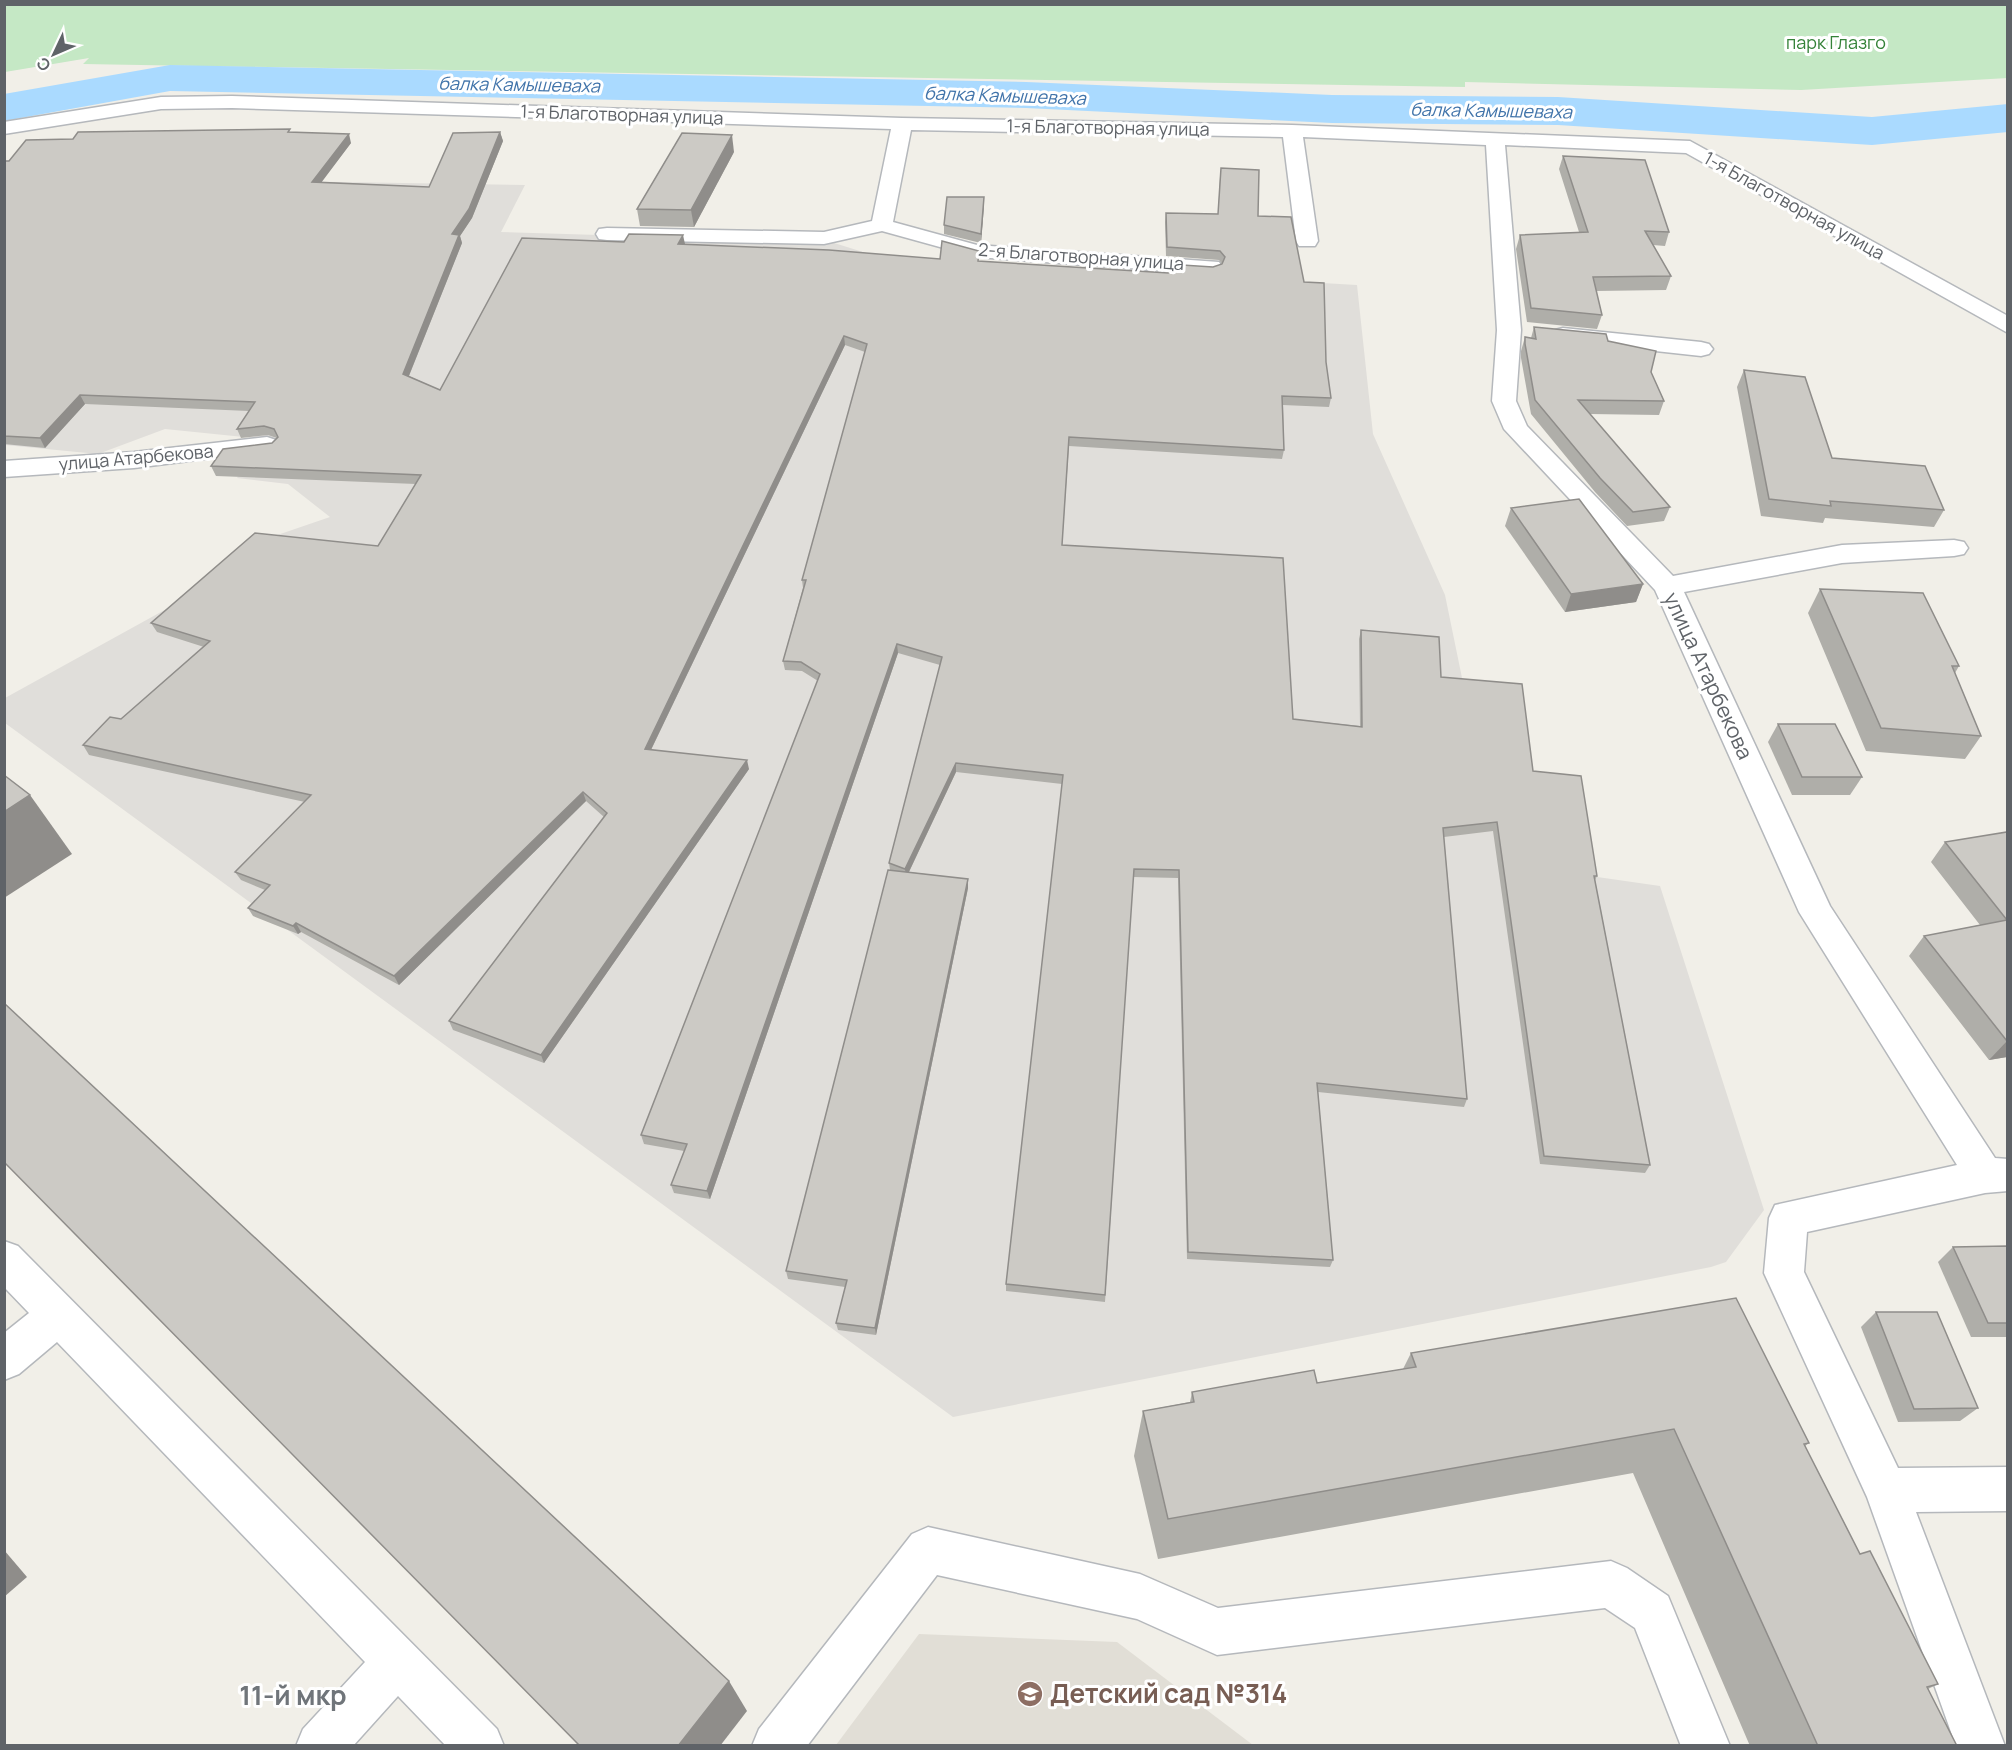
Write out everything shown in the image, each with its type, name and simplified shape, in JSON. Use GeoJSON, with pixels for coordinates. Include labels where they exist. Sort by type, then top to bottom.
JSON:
{"type":"FeatureCollection","features":[{"type":"Feature","properties":{"kind":"street","name":"1-я Благотворная улица"},"geometry":{"type":"LineString","coordinates":[[4,128],[161,103],[244,102],[902,124],[1292,131],[1690,147],[2007,326]]}},
{"type":"Feature","properties":{"kind":"street"},"geometry":{"type":"LineString","coordinates":[[882,225],[902,124]]}},
{"type":"Feature","properties":{"kind":"street"},"geometry":{"type":"LineString","coordinates":[[1292,131],[1307,242]]}},
{"type":"Feature","properties":{"kind":"street","name":"улица Атарбекова"},"geometry":{"type":"LineString","coordinates":[[1495,139],[1528,332],[1504,401],[1516,429],[1667,586],[1816,912],[1996,1175],[1789,1218],[1784,1273],[1886,1490]]}},
{"type":"Feature","properties":{"kind":"street","name":"2-я Благотворная улица"},"geometry":{"type":"LineString","coordinates":[[607,234],[824,238],[882,225],[976,251],[1211,267]]}},
{"type":"Feature","properties":{"kind":"street"},"geometry":{"type":"LineString","coordinates":[[1528,332],[1701,349]]}},
{"type":"Feature","properties":{"kind":"street","name":"улица Атарбекова"},"geometry":{"type":"LineString","coordinates":[[4,469],[134,460],[267,445]]}},
{"type":"Feature","properties":{"kind":"street"},"geometry":{"type":"LineString","coordinates":[[1667,586],[1842,554],[1954,548]]}},
{"type":"Feature","properties":{"kind":"street"},"geometry":{"type":"LineString","coordinates":[[4,1259],[480,1746]]}},
{"type":"Feature","properties":{"kind":"street"},"geometry":{"type":"LineString","coordinates":[[4,1360],[59,1315]]}},
{"type":"Feature","properties":{"kind":"street"},"geometry":{"type":"LineString","coordinates":[[1981,1746],[1886,1490],[2007,1489]]}},
{"type":"Feature","properties":{"kind":"street"},"geometry":{"type":"LineString","coordinates":[[776,1746],[928,1550],[1140,1597],[1216,1632],[1611,1584],[1652,1612],[1706,1746]]}},
{"type":"Feature","properties":{"kind":"street"},"geometry":{"type":"LineString","coordinates":[[320,1746],[398,1661]]}},
{"type":"Feature","properties":{"kind":"shaded area"},"geometry":{"type":"Polygon","coordinates":[[[280,181],[525,185],[501,232],[831,242],[879,257],[1357,285],[1373,434],[1445,595],[1500,863],[1660,886],[1764,1210],[1726,1262],[1711,1267],[953,1417],[5,723],[5,698],[179,602],[245,546],[330,517],[288,484],[237,478],[264,439],[165,429],[98,454],[5,445],[5,203],[280,181]]]}},
{"type":"Feature","properties":{"kind":"shaded area","name":"Детский сад №314"},"geometry":{"type":"Polygon","coordinates":[[[919,1634],[1117,1642],[1253,1745],[836,1745],[919,1634]]]}},
{"type":"Feature","properties":{"kind":"green space","name":"парк Глазго"},"geometry":{"type":"Polygon","coordinates":[[[5,4],[2007,4],[2008,78],[1801,90],[1465,82],[1465,87],[83,64],[89,58],[5,72],[5,4]]]}},
{"type":"Feature","properties":{"kind":"building"},"geometry":{"type":"Polygon","coordinates":[[[290,129],[288,132],[349,134],[312,182],[429,187],[453,133],[500,132],[469,209],[452,234],[459,235],[403,374],[440,390],[522,238],[624,242],[629,234],[683,235],[678,244],[829,250],[940,259],[942,241],[979,251],[978,261],[1168,273],[1167,264],[1213,267],[1222,264],[1225,257],[1220,251],[1167,247],[1166,213],[1218,214],[1221,168],[1259,170],[1258,216],[1291,217],[1304,282],[1324,283],[1326,362],[1331,398],[1282,396],[1284,450],[1069,437],[1062,545],[1283,558],[1293,719],[1362,727],[1361,630],[1439,637],[1441,677],[1522,684],[1533,771],[1581,776],[1597,876],[1594,876],[1650,1165],[1544,1156],[1497,822],[1443,828],[1467,1099],[1317,1083],[1333,1260],[1188,1252],[1179,870],[1134,869],[1105,1295],[1006,1284],[1063,775],[956,763],[905,869],[889,863],[942,657],[897,644],[707,1191],[671,1185],[687,1144],[641,1135],[820,674],[801,662],[783,661],[806,580],[802,580],[867,344],[844,336],[645,749],[747,760],[541,1055],[449,1021],[607,813],[583,792],[394,976],[296,923],[293,926],[248,908],[270,885],[235,872],[311,795],[83,745],[110,717],[121,719],[210,641],[151,623],[255,533],[378,546],[421,475],[211,466],[223,449],[272,443],[278,437],[274,429],[264,426],[237,429],[255,402],[80,395],[40,438],[4,436],[4,161],[9,161],[26,140],[73,139],[78,132],[290,129]]]}},
{"type":"Feature","properties":{"kind":"building"},"geometry":{"type":"Polygon","coordinates":[[[682,133],[732,135],[691,210],[637,209],[682,133]]]}},
{"type":"Feature","properties":{"kind":"building"},"geometry":{"type":"Polygon","coordinates":[[[1563,156],[1645,160],[1669,232],[1645,231],[1671,276],[1593,277],[1602,315],[1531,308],[1520,235],[1588,232],[1563,156]]]}},
{"type":"Feature","properties":{"kind":"building"},"geometry":{"type":"Polygon","coordinates":[[[947,197],[984,197],[981,234],[944,225],[947,197]]]}},
{"type":"Feature","properties":{"kind":"building"},"geometry":{"type":"Polygon","coordinates":[[[1534,327],[1606,334],[1608,341],[1656,351],[1651,372],[1664,401],[1578,400],[1670,507],[1633,512],[1600,478],[1535,400],[1525,344],[1525,337],[1536,339],[1534,327]]]}},
{"type":"Feature","properties":{"kind":"building"},"geometry":{"type":"Polygon","coordinates":[[[1744,370],[1805,377],[1832,458],[1925,466],[1944,510],[1830,501],[1831,506],[1769,499],[1744,370]]]}},
{"type":"Feature","properties":{"kind":"building"},"geometry":{"type":"Polygon","coordinates":[[[1579,499],[1643,584],[1571,594],[1511,508],[1579,499]]]}},
{"type":"Feature","properties":{"kind":"building"},"geometry":{"type":"Polygon","coordinates":[[[1820,589],[1923,593],[1959,666],[1952,666],[1981,736],[1881,728],[1820,589]]]}},
{"type":"Feature","properties":{"kind":"building"},"geometry":{"type":"Polygon","coordinates":[[[1778,724],[1835,724],[1862,777],[1802,777],[1778,724]]]}},
{"type":"Feature","properties":{"kind":"building"},"geometry":{"type":"Polygon","coordinates":[[[4,775],[30,795],[4,812],[4,775]]]}},
{"type":"Feature","properties":{"kind":"building"},"geometry":{"type":"Polygon","coordinates":[[[2007,832],[2007,920],[1945,842],[2007,832]]]}},
{"type":"Feature","properties":{"kind":"building"},"geometry":{"type":"Polygon","coordinates":[[[888,870],[968,879],[875,1328],[836,1323],[847,1280],[786,1271],[888,870]]]}},
{"type":"Feature","properties":{"kind":"building"},"geometry":{"type":"Polygon","coordinates":[[[2007,920],[2007,1041],[1924,936],[2007,920]]]}},
{"type":"Feature","properties":{"kind":"building"},"geometry":{"type":"Polygon","coordinates":[[[4,1003],[729,1681],[678,1746],[580,1746],[4,1162],[4,1003]]]}},
{"type":"Feature","properties":{"kind":"building"},"geometry":{"type":"Polygon","coordinates":[[[2007,1246],[2007,1323],[1988,1323],[1953,1247],[2007,1246]]]}},
{"type":"Feature","properties":{"kind":"building"},"geometry":{"type":"Polygon","coordinates":[[[1736,1298],[1809,1443],[1804,1444],[1860,1554],[1870,1551],[1938,1684],[1927,1687],[1957,1746],[1818,1746],[1674,1429],[1168,1519],[1143,1411],[1194,1402],[1192,1392],[1314,1370],[1317,1383],[1416,1367],[1411,1353],[1736,1298]]]}},
{"type":"Feature","properties":{"kind":"building"},"geometry":{"type":"Polygon","coordinates":[[[1876,1312],[1937,1312],[1978,1408],[1914,1409],[1876,1312]]]}},
{"type":"Feature","properties":{"kind":"waterway","name":"балка Камышеваха"},"geometry":{"type":"LineString","coordinates":[[4,108],[170,78],[1026,95],[1332,109],[1558,111],[1872,131],[2008,118]]}},
{"type":"Feature","properties":{"kind":"place","name":"Детский сад №314"},"geometry":{"type":"Point","coordinates":[1030,1694]}},
{"type":"Feature","properties":{"kind":"district","name":"11-й мкр"},"geometry":{"type":"Point","coordinates":[293,1696]}}]}
